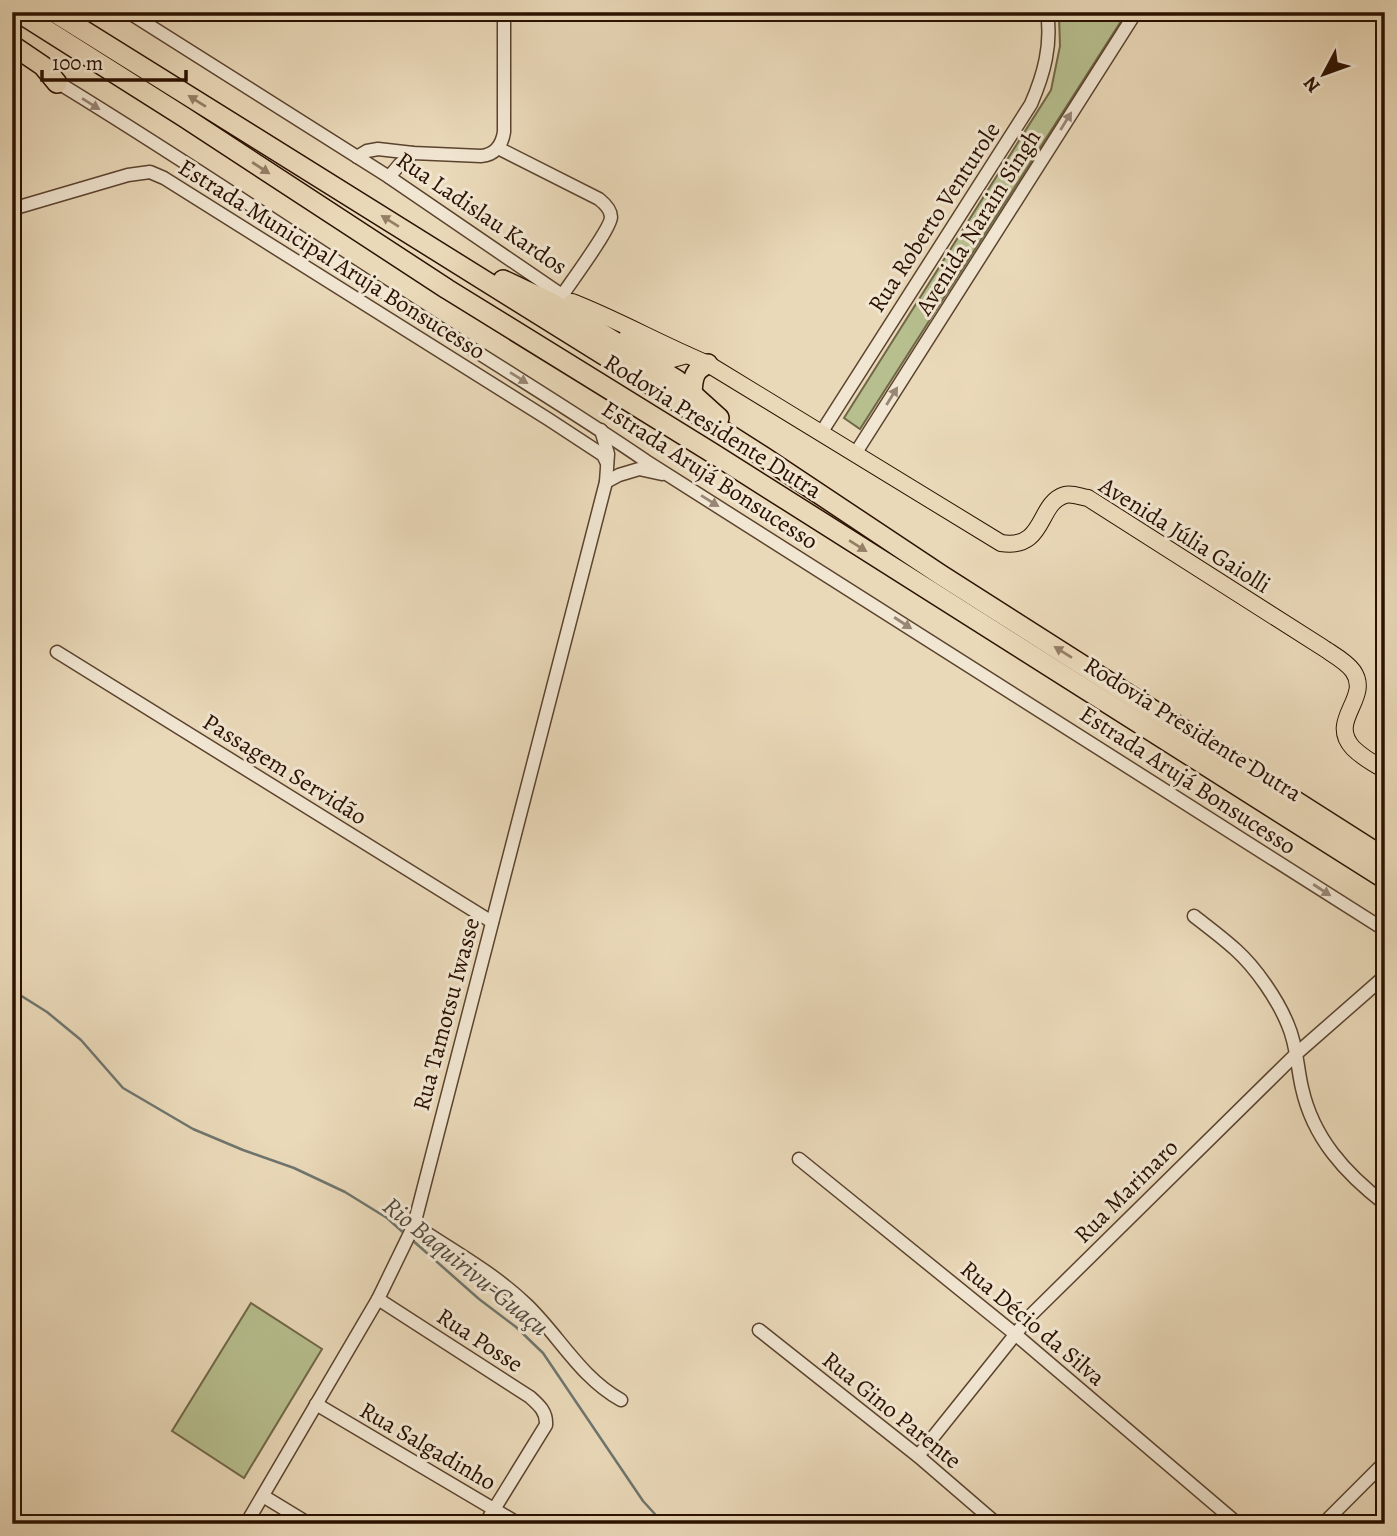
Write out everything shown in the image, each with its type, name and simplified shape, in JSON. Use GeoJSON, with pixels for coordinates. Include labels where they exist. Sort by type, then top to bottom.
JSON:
{"type":"FeatureCollection","features":[{"type":"Feature","properties":{"kind":"highway","name":"Rodovia Presidente Dutra"},"geometry":{"type":"LineString","coordinates":[[18,12],[447,289],[714,454],[1385,879]]}},
{"type":"Feature","properties":{"kind":"highway","name":"Rodovia Presidente Dutra"},"geometry":{"type":"LineString","coordinates":[[54,12],[764,457],[941,575],[1385,858]]}},
{"type":"Feature","properties":{"kind":"highway"},"geometry":{"type":"LineString","coordinates":[[12,45],[43,66],[57,83]]}},
{"type":"Feature","properties":{"kind":"highway"},"geometry":{"type":"LineString","coordinates":[[448,257],[552,303],[677,380],[748,440],[764,457]]}},
{"type":"Feature","properties":{"kind":"highway"},"geometry":{"type":"LineString","coordinates":[[529,291],[567,298]]}},
{"type":"Feature","properties":{"kind":"highway"},"geometry":{"type":"LineString","coordinates":[[692,393],[696,371],[708,364]]}},
{"type":"Feature","properties":{"kind":"main road"},"geometry":{"type":"LineString","coordinates":[[567,298],[603,323],[669,360],[687,355],[708,364],[821,433]]}},
{"type":"Feature","properties":{"kind":"main road","name":"Avenida Júlia Gaiolli"},"geometry":{"type":"LineString","coordinates":[[821,433],[1001,543],[1011,544],[1026,540],[1050,507],[1065,495],[1088,499],[1311,640],[1352,670],[1358,685],[1346,719],[1346,737],[1360,754],[1385,770]]}},
{"type":"Feature","properties":{"kind":"street","name":"Rua Ladislau Kardos"},"geometry":{"type":"LineString","coordinates":[[128,12],[389,177],[567,298]]}},
{"type":"Feature","properties":{"kind":"street"},"geometry":{"type":"LineString","coordinates":[[358,157],[367,151],[378,149],[481,156],[491,154],[498,148],[504,132],[504,12]]}},
{"type":"Feature","properties":{"kind":"street","name":"Rua Roberto Venturole"},"geometry":{"type":"LineString","coordinates":[[821,433],[1031,104],[1040,85],[1048,56],[1047,12]]}},
{"type":"Feature","properties":{"kind":"street","name":"Avenida Narain Singh"},"geometry":{"type":"LineString","coordinates":[[855,454],[1136,12]]}},
{"type":"Feature","properties":{"kind":"street","name":"Estrada Arujá Bonsucesso"},"geometry":{"type":"LineString","coordinates":[[12,56],[230,191],[440,329],[1385,930]]}},
{"type":"Feature","properties":{"kind":"street"},"geometry":{"type":"LineString","coordinates":[[498,148],[598,199],[610,209],[607,229],[567,298]]}},
{"type":"Feature","properties":{"kind":"street"},"geometry":{"type":"LineString","coordinates":[[389,177],[413,153]]}},
{"type":"Feature","properties":{"kind":"street","name":"Estrada Municipal Aruja Bonsucesso"},"geometry":{"type":"LineString","coordinates":[[12,209],[128,175],[150,172],[548,419],[603,455],[607,463]]}},
{"type":"Feature","properties":{"kind":"street","name":"Rua Tamotsu Iwasse"},"geometry":{"type":"LineString","coordinates":[[246,1524],[378,1299],[413,1226],[606,482],[608,454],[601,430]]}},
{"type":"Feature","properties":{"kind":"street"},"geometry":{"type":"LineString","coordinates":[[606,482],[639,469],[658,474],[666,473]]}},
{"type":"Feature","properties":{"kind":"street","name":"Passagem Servidão"},"geometry":{"type":"LineString","coordinates":[[57,652],[492,922]]}},
{"type":"Feature","properties":{"kind":"street"},"geometry":{"type":"LineString","coordinates":[[1194,916],[1238,951],[1283,1014],[1294,1040],[1308,1112],[1322,1139],[1353,1177],[1385,1204]]}},
{"type":"Feature","properties":{"kind":"street","name":"Rua Marinaro"},"geometry":{"type":"LineString","coordinates":[[918,1456],[1040,1307],[1296,1054],[1385,976]]}},
{"type":"Feature","properties":{"kind":"street","name":"Rua Décio da Silva"},"geometry":{"type":"LineString","coordinates":[[799,1159],[1016,1334],[1238,1524]]}},
{"type":"Feature","properties":{"kind":"street"},"geometry":{"type":"LineString","coordinates":[[413,1226],[510,1290],[527,1305],[596,1385],[621,1400]]}},
{"type":"Feature","properties":{"kind":"street","name":"Rua Posse"},"geometry":{"type":"LineString","coordinates":[[378,1299],[530,1397],[544,1412],[546,1425],[494,1509]]}},
{"type":"Feature","properties":{"kind":"street","name":"Rua Gino Parente"},"geometry":{"type":"LineString","coordinates":[[759,1330],[918,1456],[997,1524]]}},
{"type":"Feature","properties":{"kind":"street","name":"Rua Salgadinho"},"geometry":{"type":"LineString","coordinates":[[316,1404],[519,1524]]}},
{"type":"Feature","properties":{"kind":"street"},"geometry":{"type":"LineString","coordinates":[[1323,1524],[1385,1462]]}},
{"type":"Feature","properties":{"kind":"street"},"geometry":{"type":"LineString","coordinates":[[262,1496],[309,1524]]}},
{"type":"Feature","properties":{"kind":"street"},"geometry":{"type":"LineString","coordinates":[[485,1524],[494,1509]]}},
{"type":"Feature","properties":{"kind":"green space"},"geometry":{"type":"Polygon","coordinates":[[[1065,12],[1095,16],[1125,15],[860,429],[844,418],[1051,90],[1060,46],[1059,17],[1065,12]]]}},
{"type":"Feature","properties":{"kind":"green space"},"geometry":{"type":"Polygon","coordinates":[[[251,1303],[322,1349],[244,1478],[172,1431],[251,1303]]]}},
{"type":"Feature","properties":{"kind":"waterway","name":"Rio Baquirivu-Guaçu"},"geometry":{"type":"LineString","coordinates":[[12,990],[47,1012],[81,1040],[123,1088],[193,1129],[294,1168],[345,1192],[387,1218],[406,1235]]}},
{"type":"Feature","properties":{"kind":"waterway","name":"Rio Baquirivu-Guaçu"},"geometry":{"type":"LineString","coordinates":[[411,1239],[543,1353],[643,1501],[664,1524]]}}]}
